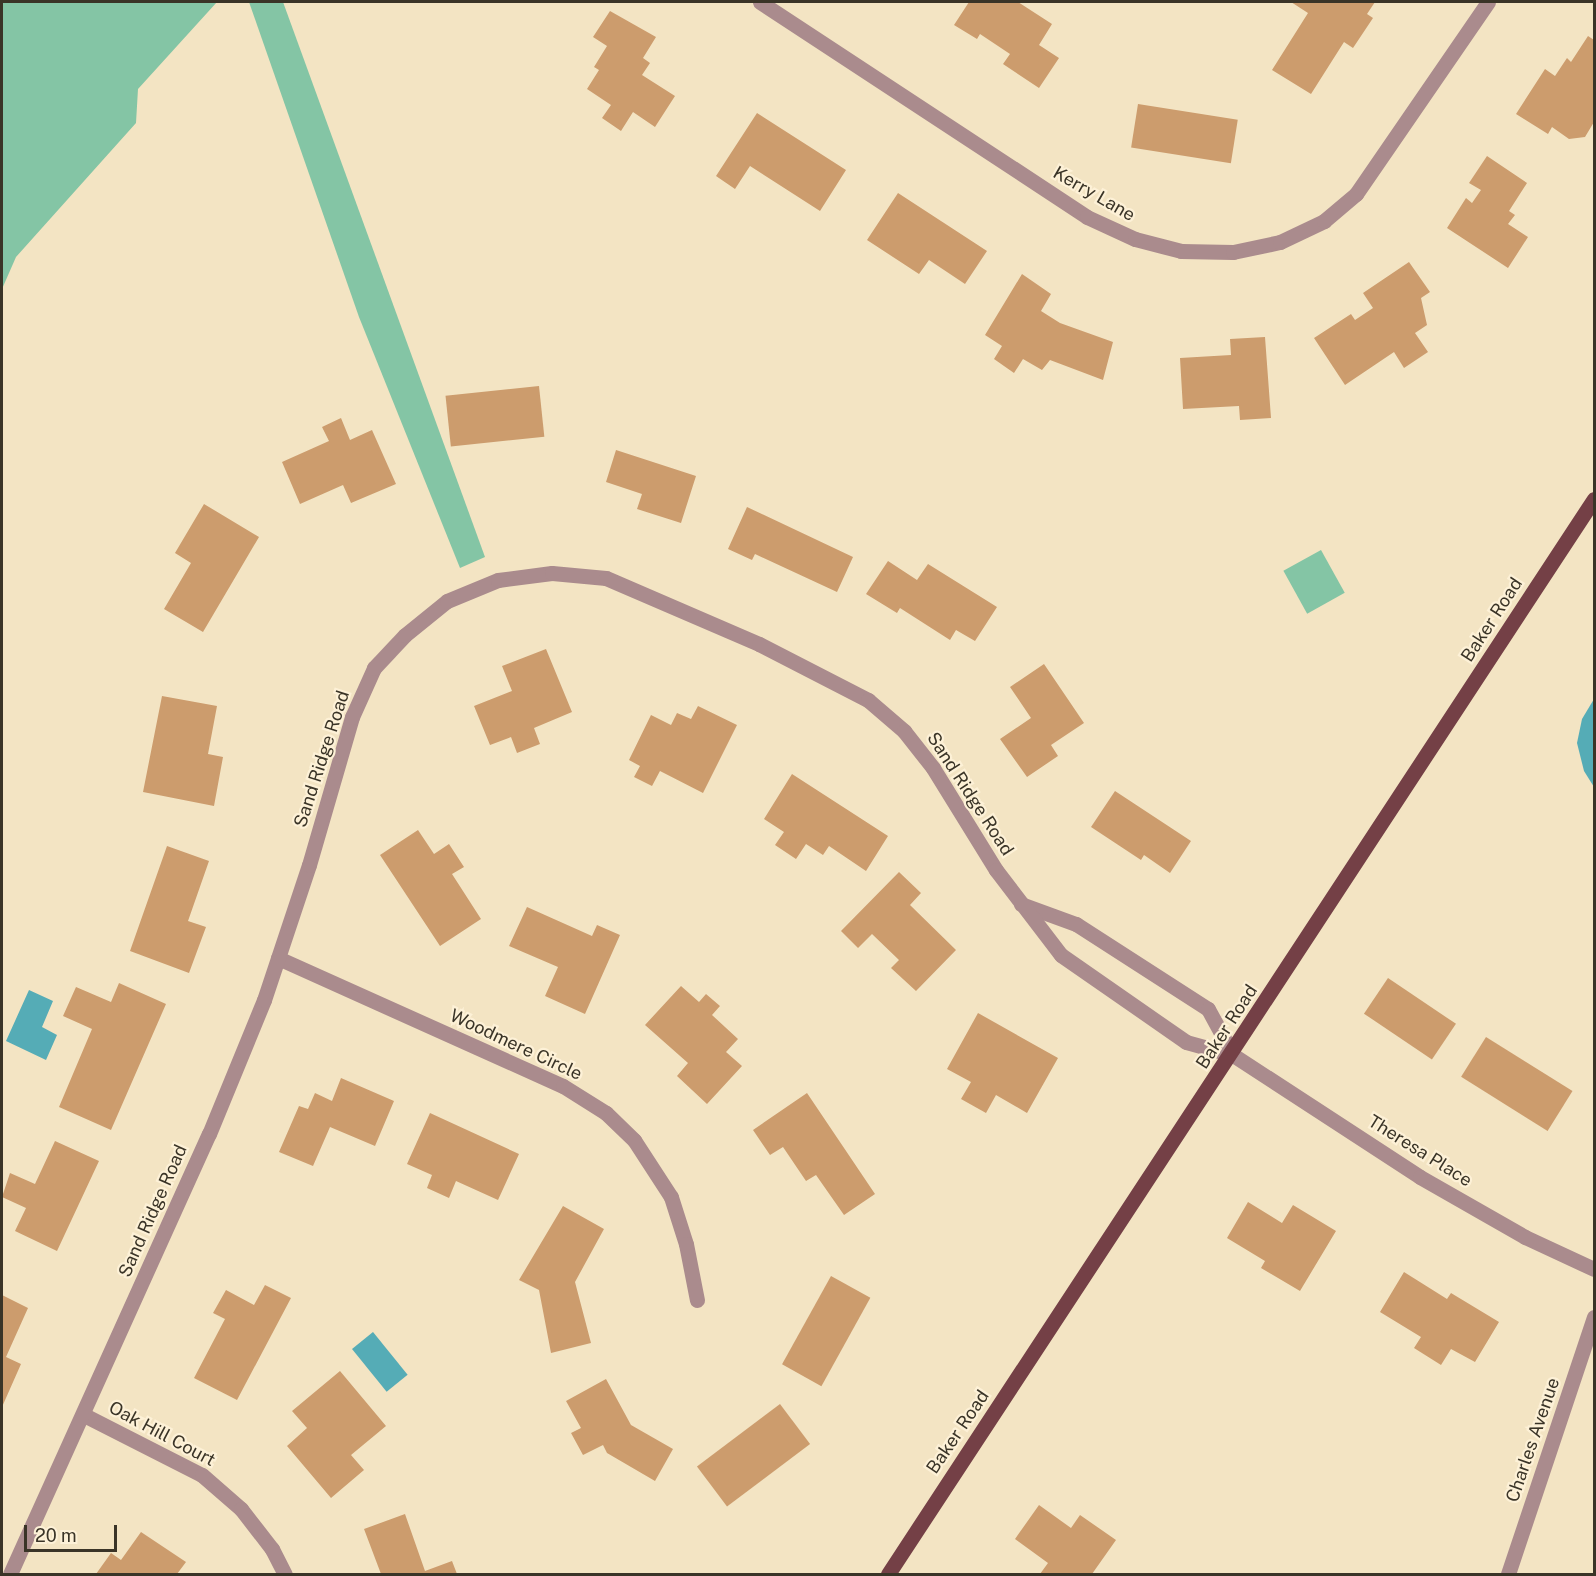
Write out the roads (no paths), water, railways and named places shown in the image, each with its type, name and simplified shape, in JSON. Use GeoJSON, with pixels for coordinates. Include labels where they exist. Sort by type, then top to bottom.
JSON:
{"type":"FeatureCollection","features":[{"type":"Feature","properties":{"kind":"main road","name":"Baker Road"},"geometry":{"type":"LineString","coordinates":[[888,1575],[1233,1055],[1594,499]]}},
{"type":"Feature","properties":{"kind":"street","name":"Kerry Lane"},"geometry":{"type":"LineString","coordinates":[[760,2],[1087,217],[1134,239],[1181,251],[1233,252],[1280,242],[1324,221],[1356,194],[1488,2]]}},
{"type":"Feature","properties":{"kind":"street","name":"Sand Ridge Road"},"geometry":{"type":"LineString","coordinates":[[10,1575],[84,1415],[220,1108],[278,957],[352,717],[374,668],[405,635],[447,601],[498,580],[552,573],[606,578],[657,597],[827,676],[868,700],[904,731],[933,768],[1021,904],[1061,955],[1186,1042],[1233,1055]]}},
{"type":"Feature","properties":{"kind":"street"},"geometry":{"type":"LineString","coordinates":[[1021,904],[1076,924],[1208,1010],[1233,1055]]}},
{"type":"Feature","properties":{"kind":"street","name":"Woodmere Circle"},"geometry":{"type":"LineString","coordinates":[[278,957],[563,1086],[606,1113],[634,1140],[671,1197],[686,1244],[696,1300]]}},
{"type":"Feature","properties":{"kind":"street","name":"Theresa Place"},"geometry":{"type":"LineString","coordinates":[[1233,1055],[1420,1177],[1525,1237],[1594,1269]]}},
{"type":"Feature","properties":{"kind":"street","name":"Charles Avenue"},"geometry":{"type":"LineString","coordinates":[[1508,1575],[1594,1317]]}},
{"type":"Feature","properties":{"kind":"street","name":"Oak Hill Court"},"geometry":{"type":"LineString","coordinates":[[84,1415],[202,1475],[241,1509],[273,1550],[285,1575]]}},
{"type":"Feature","properties":{"kind":"water"},"geometry":{"type":"Polygon","coordinates":[[[1594,699],[1594,787],[1584,771],[1577,743],[1582,719],[1594,699]]]}},
{"type":"Feature","properties":{"kind":"water"},"geometry":{"type":"Polygon","coordinates":[[[29,990],[53,1001],[42,1027],[57,1035],[46,1060],[6,1041],[29,990]]]}},
{"type":"Feature","properties":{"kind":"water"},"geometry":{"type":"Polygon","coordinates":[[[373,1332],[408,1375],[387,1392],[352,1349],[373,1332]]]}}]}
